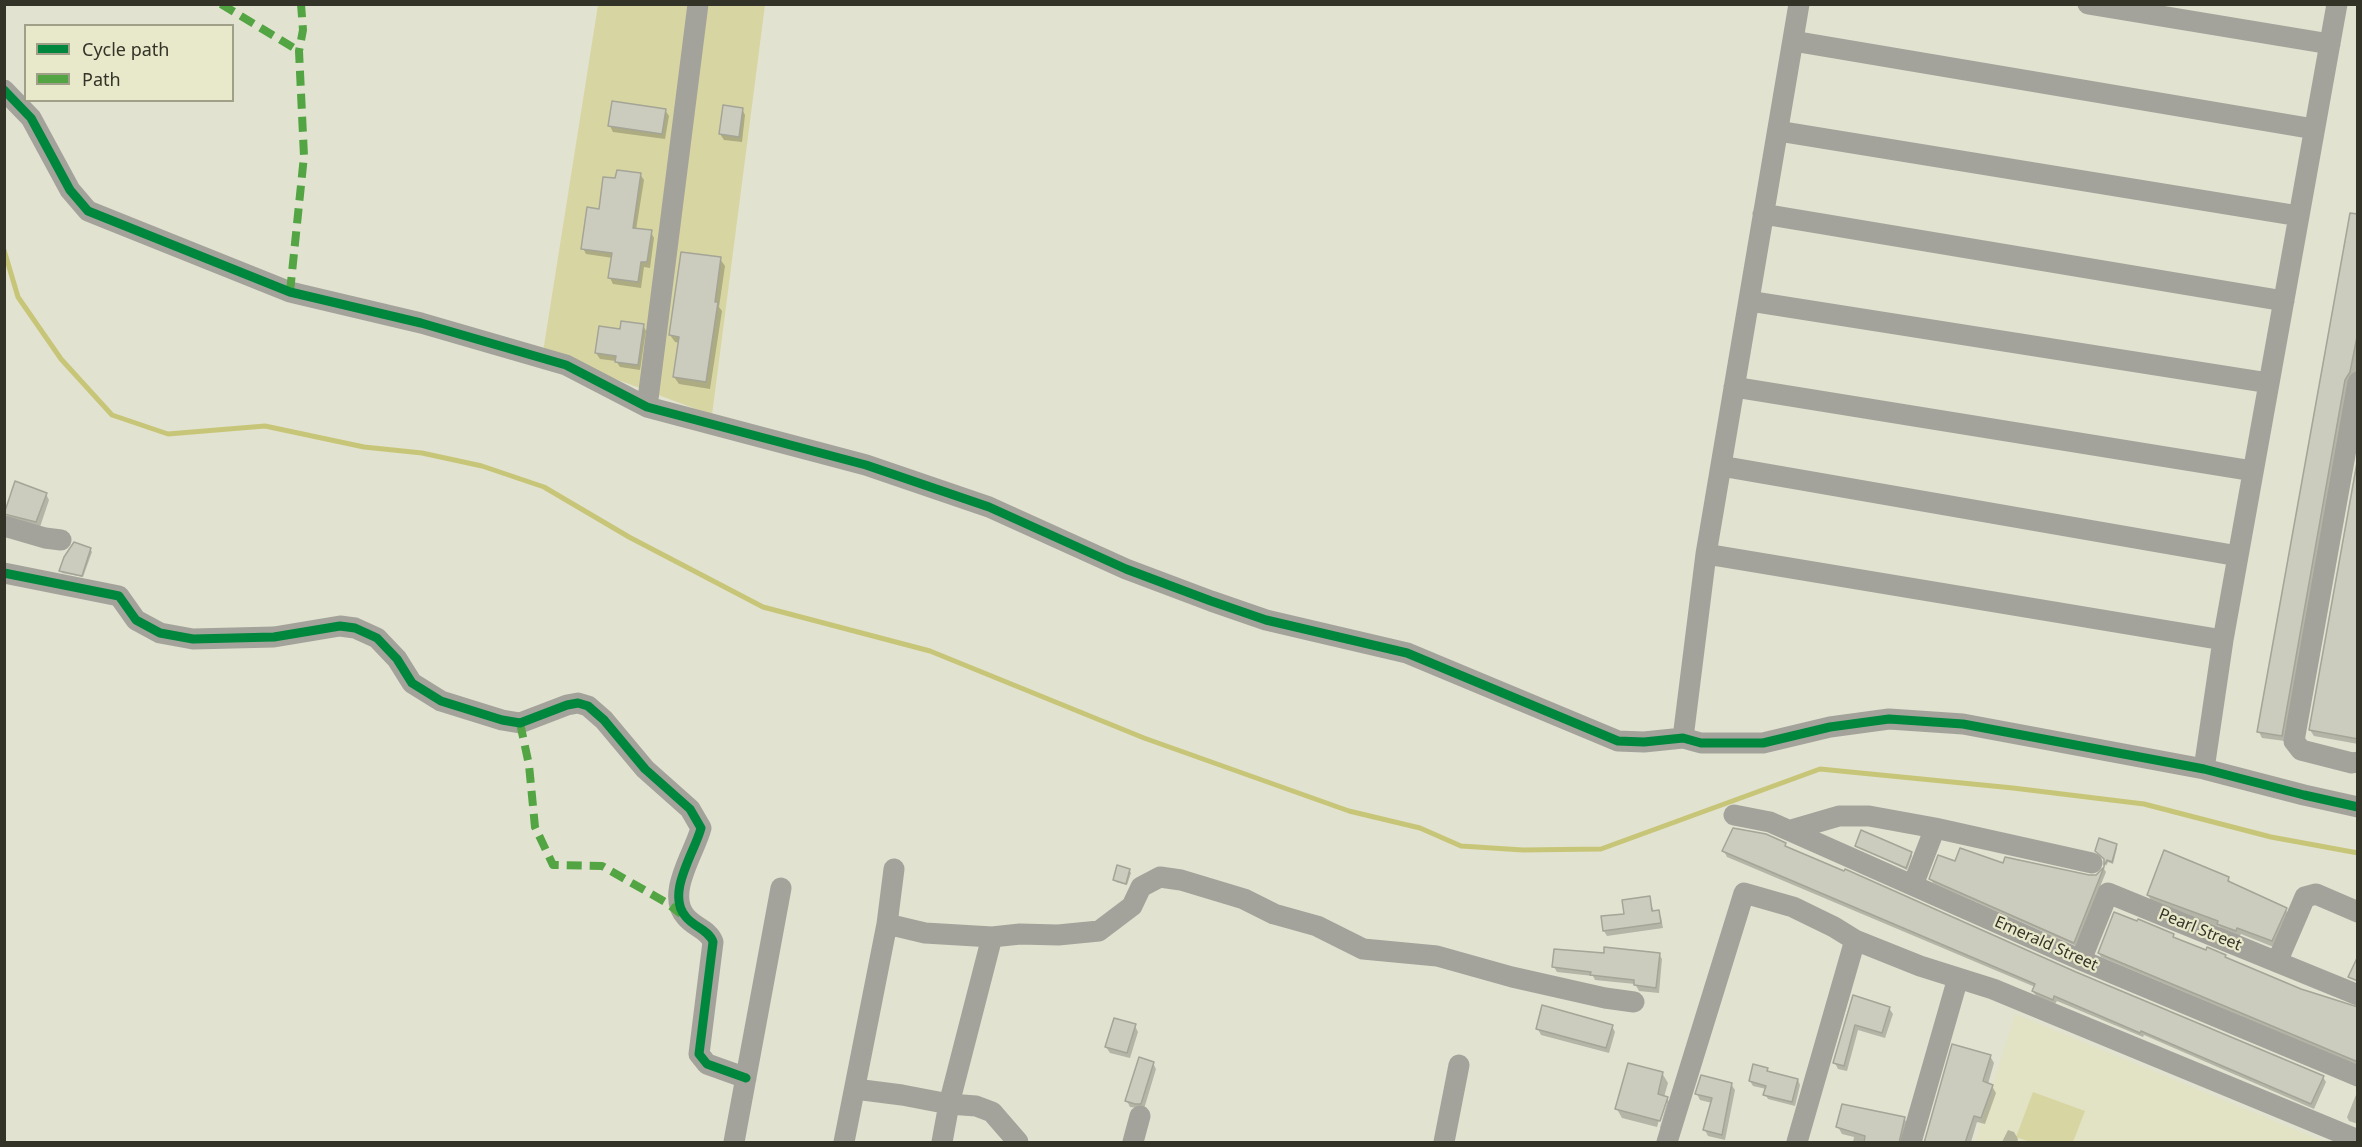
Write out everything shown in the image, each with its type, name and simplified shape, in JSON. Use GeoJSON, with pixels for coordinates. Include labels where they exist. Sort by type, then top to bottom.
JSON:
{"type":"FeatureCollection","features":[{"type":"Feature","properties":{"kind":"street"},"geometry":{"type":"LineString","coordinates":[[647,407],[698,4]]}},
{"type":"Feature","properties":{"kind":"street"},"geometry":{"type":"LineString","coordinates":[[1683,738],[1706,554],[1799,4]]}},
{"type":"Feature","properties":{"kind":"street"},"geometry":{"type":"LineString","coordinates":[[2088,4],[2330,44]]}},
{"type":"Feature","properties":{"kind":"street"},"geometry":{"type":"LineString","coordinates":[[2204,769],[2223,640],[2337,4]]}},
{"type":"Feature","properties":{"kind":"street"},"geometry":{"type":"LineString","coordinates":[[1793,41],[2314,129]]}},
{"type":"Feature","properties":{"kind":"street"},"geometry":{"type":"LineString","coordinates":[[4,90],[31,118],[70,190],[88,211],[290,292],[421,323],[567,365],[647,407],[866,465],[989,507],[1126,568],[1211,601],[1266,620],[1407,653],[1618,741],[1644,742],[1683,738],[1701,743],[1763,743],[1830,727],[1889,719],[1963,724],[2204,769],[2358,807]]}},
{"type":"Feature","properties":{"kind":"street"},"geometry":{"type":"LineString","coordinates":[[1778,131],[2299,216]]}},
{"type":"Feature","properties":{"kind":"street"},"geometry":{"type":"LineString","coordinates":[[1763,214],[2284,301]]}},
{"type":"Feature","properties":{"kind":"street"},"geometry":{"type":"LineString","coordinates":[[1749,301],[2269,383]]}},
{"type":"Feature","properties":{"kind":"street"},"geometry":{"type":"LineString","coordinates":[[2358,382],[2353,445],[2294,741],[2301,750],[2352,763],[2358,762]]}},
{"type":"Feature","properties":{"kind":"street"},"geometry":{"type":"LineString","coordinates":[[1734,387],[2253,471]]}},
{"type":"Feature","properties":{"kind":"street"},"geometry":{"type":"LineString","coordinates":[[1721,466],[2238,556]]}},
{"type":"Feature","properties":{"kind":"street"},"geometry":{"type":"LineString","coordinates":[[4,526],[45,538],[62,540]]}},
{"type":"Feature","properties":{"kind":"street"},"geometry":{"type":"LineString","coordinates":[[1706,554],[2223,640]]}},
{"type":"Feature","properties":{"kind":"street"},"geometry":{"type":"LineString","coordinates":[[4,573],[119,596],[136,621],[160,633],[193,639],[274,637],[340,626],[355,628],[377,638],[397,659],[412,683],[441,701],[501,720],[520,723],[567,705],[588,706],[604,720],[645,769],[690,809],[701,828],[681,878],[679,893],[679,906],[686,917],[711,936],[713,942],[699,1054],[707,1064],[746,1078]]}},
{"type":"Feature","properties":{"kind":"street","name":"Emerald Street"},"geometry":{"type":"LineString","coordinates":[[1734,815],[1770,822],[2081,960],[2358,1076]]}},
{"type":"Feature","properties":{"kind":"street"},"geometry":{"type":"LineString","coordinates":[[1791,831],[1839,816],[1869,816],[1935,828],[2092,863]]}},
{"type":"Feature","properties":{"kind":"street"},"geometry":{"type":"LineString","coordinates":[[1913,885],[1935,828]]}},
{"type":"Feature","properties":{"kind":"street"},"geometry":{"type":"LineString","coordinates":[[844,1143],[887,924],[894,869]]}},
{"type":"Feature","properties":{"kind":"street"},"geometry":{"type":"LineString","coordinates":[[887,924],[925,933],[992,937],[1099,931],[1132,906],[1142,886],[1160,877],[1181,880],[1244,899],[1274,914],[1317,926],[1363,949],[1437,956],[1512,977],[1605,998],[1634,1002]]}},
{"type":"Feature","properties":{"kind":"street"},"geometry":{"type":"LineString","coordinates":[[734,1143],[782,888]]}},
{"type":"Feature","properties":{"kind":"street"},"geometry":{"type":"LineString","coordinates":[[1667,1143],[1739,893],[1792,907],[1855,940],[1993,989],[2358,1140]]}},
{"type":"Feature","properties":{"kind":"street","name":"Pearl Street"},"geometry":{"type":"LineString","coordinates":[[2081,960],[2108,893],[2358,995]]}},
{"type":"Feature","properties":{"kind":"street"},"geometry":{"type":"LineString","coordinates":[[2277,962],[2305,897],[2316,894],[2358,912]]}},
{"type":"Feature","properties":{"kind":"street"},"geometry":{"type":"LineString","coordinates":[[942,1143],[949,1104],[992,937]]}},
{"type":"Feature","properties":{"kind":"street"},"geometry":{"type":"LineString","coordinates":[[1797,1143],[1855,940]]}},
{"type":"Feature","properties":{"kind":"street"},"geometry":{"type":"LineString","coordinates":[[1911,1143],[1958,978]]}},
{"type":"Feature","properties":{"kind":"street"},"geometry":{"type":"LineString","coordinates":[[1444,1143],[1459,1065]]}},
{"type":"Feature","properties":{"kind":"street"},"geometry":{"type":"LineString","coordinates":[[855,1089],[976,1106],[992,1112],[1018,1143]]}},
{"type":"Feature","properties":{"kind":"street"},"geometry":{"type":"LineString","coordinates":[[1133,1143],[1140,1116]]}},
{"type":"Feature","properties":{"kind":"shaded area"},"geometry":{"type":"Polygon","coordinates":[[[598,5],[765,5],[712,415],[543,352],[598,5]]]}},
{"type":"Feature","properties":{"kind":"shaded area"},"geometry":{"type":"Polygon","coordinates":[[[2015,1014],[2325,1142],[1975,1142],[2015,1014]]]}},
{"type":"Feature","properties":{"kind":"shaded area"},"geometry":{"type":"Polygon","coordinates":[[[2033,1092],[2085,1111],[2073,1142],[2030,1142],[2016,1137],[2033,1092]]]}},
{"type":"Feature","properties":{"kind":"building"},"geometry":{"type":"Polygon","coordinates":[[[612,101],[666,109],[662,134],[608,126],[612,101]]]}},
{"type":"Feature","properties":{"kind":"building"},"geometry":{"type":"Polygon","coordinates":[[[723,105],[743,108],[739,137],[719,134],[723,105]]]}},
{"type":"Feature","properties":{"kind":"building"},"geometry":{"type":"Polygon","coordinates":[[[617,170],[641,173],[633,228],[652,230],[647,262],[641,262],[638,282],[608,278],[612,253],[581,249],[587,207],[599,209],[603,177],[615,178],[617,170]]]}},
{"type":"Feature","properties":{"kind":"building"},"geometry":{"type":"Polygon","coordinates":[[[2350,213],[2358,214],[2358,332],[2350,372],[2345,380],[2282,736],[2257,732],[2350,213]]]}},
{"type":"Feature","properties":{"kind":"building"},"geometry":{"type":"Polygon","coordinates":[[[681,252],[721,257],[715,302],[718,302],[706,382],[673,377],[679,337],[669,335],[681,252]]]}},
{"type":"Feature","properties":{"kind":"building"},"geometry":{"type":"Polygon","coordinates":[[[621,321],[644,324],[638,365],[615,362],[616,356],[595,353],[599,326],[620,329],[621,321]]]}},
{"type":"Feature","properties":{"kind":"building"},"geometry":{"type":"Polygon","coordinates":[[[2358,457],[2358,739],[2309,730],[2358,457]]]}},
{"type":"Feature","properties":{"kind":"building"},"geometry":{"type":"Polygon","coordinates":[[[15,481],[47,493],[36,522],[4,514],[15,481]]]}},
{"type":"Feature","properties":{"kind":"building"},"geometry":{"type":"Polygon","coordinates":[[[74,542],[91,548],[82,576],[59,571],[64,557],[74,542]]]}},
{"type":"Feature","properties":{"kind":"building"},"geometry":{"type":"Polygon","coordinates":[[[1733,828],[1766,834],[1786,843],[1785,846],[1844,871],[1845,869],[2076,972],[2324,1076],[2311,1104],[2141,1031],[2140,1033],[2054,996],[2053,1000],[2032,991],[2035,984],[1722,851],[1733,828]]]}},
{"type":"Feature","properties":{"kind":"building"},"geometry":{"type":"Polygon","coordinates":[[[1861,830],[1912,852],[1906,868],[1855,846],[1861,830]]]}},
{"type":"Feature","properties":{"kind":"building"},"geometry":{"type":"Polygon","coordinates":[[[2099,838],[2117,844],[2112,862],[2107,860],[2104,866],[2104,859],[2095,851],[2099,838]]]}},
{"type":"Feature","properties":{"kind":"building"},"geometry":{"type":"Polygon","coordinates":[[[1960,848],[2003,863],[2005,857],[2089,875],[2096,875],[2104,867],[2074,943],[1929,879],[1938,855],[1955,861],[1960,848]]]}},
{"type":"Feature","properties":{"kind":"building"},"geometry":{"type":"Polygon","coordinates":[[[2164,850],[2229,877],[2228,881],[2287,908],[2272,941],[2237,928],[2236,931],[2217,924],[2218,921],[2147,895],[2164,850]]]}},
{"type":"Feature","properties":{"kind":"building"},"geometry":{"type":"Polygon","coordinates":[[[1117,865],[1130,869],[1126,884],[1113,880],[1117,865]]]}},
{"type":"Feature","properties":{"kind":"building"},"geometry":{"type":"Polygon","coordinates":[[[1650,896],[1652,911],[1659,910],[1661,923],[1603,931],[1601,916],[1624,914],[1622,900],[1650,896]]]}},
{"type":"Feature","properties":{"kind":"building"},"geometry":{"type":"Polygon","coordinates":[[[2114,912],[2137,921],[2138,919],[2174,934],[2173,937],[2206,950],[2207,947],[2301,989],[2358,1007],[2358,1062],[2098,953],[2114,912]]]}},
{"type":"Feature","properties":{"kind":"building"},"geometry":{"type":"Polygon","coordinates":[[[1604,947],[1660,953],[1656,988],[1634,985],[1634,980],[1590,975],[1591,972],[1552,967],[1554,949],[1604,953],[1604,947]]]}},
{"type":"Feature","properties":{"kind":"building"},"geometry":{"type":"Polygon","coordinates":[[[2358,956],[2358,981],[2348,977],[2358,956]]]}},
{"type":"Feature","properties":{"kind":"building"},"geometry":{"type":"Polygon","coordinates":[[[1853,995],[1890,1007],[1882,1033],[1855,1025],[1844,1066],[1833,1063],[1853,995]]]}},
{"type":"Feature","properties":{"kind":"building"},"geometry":{"type":"Polygon","coordinates":[[[1542,1005],[1613,1025],[1606,1048],[1536,1029],[1542,1005]]]}},
{"type":"Feature","properties":{"kind":"building"},"geometry":{"type":"Polygon","coordinates":[[[1114,1018],[1136,1024],[1127,1053],[1105,1047],[1114,1018]]]}},
{"type":"Feature","properties":{"kind":"building"},"geometry":{"type":"Polygon","coordinates":[[[1952,1044],[1991,1055],[1983,1081],[1993,1085],[1981,1118],[1974,1116],[1965,1143],[1924,1143],[1952,1044]]]}},
{"type":"Feature","properties":{"kind":"building"},"geometry":{"type":"Polygon","coordinates":[[[1139,1057],[1154,1062],[1141,1104],[1135,1104],[1125,1101],[1139,1057]]]}},
{"type":"Feature","properties":{"kind":"building"},"geometry":{"type":"Polygon","coordinates":[[[1628,1063],[1663,1072],[1658,1094],[1668,1097],[1660,1121],[1615,1109],[1628,1063]]]}},
{"type":"Feature","properties":{"kind":"building"},"geometry":{"type":"Polygon","coordinates":[[[1753,1064],[1768,1068],[1767,1071],[1798,1079],[1792,1102],[1763,1095],[1766,1086],[1749,1081],[1753,1064]]]}},
{"type":"Feature","properties":{"kind":"building"},"geometry":{"type":"Polygon","coordinates":[[[1701,1075],[1732,1083],[1722,1135],[1703,1130],[1712,1098],[1695,1094],[1701,1075]]]}},
{"type":"Feature","properties":{"kind":"building"},"geometry":{"type":"Polygon","coordinates":[[[1842,1104],[1905,1117],[1899,1143],[1864,1143],[1865,1136],[1836,1127],[1842,1104]]]}},
{"type":"Feature","properties":{"kind":"waterway"},"geometry":{"type":"LineString","coordinates":[[4,250],[18,297],[61,359],[112,415],[168,434],[265,426],[364,447],[422,453],[482,466],[544,487],[629,537],[763,607],[930,651],[1144,738],[1349,811],[1420,828],[1461,846],[1523,850],[1601,849],[1820,769],[2013,788],[2144,804],[2271,837],[2358,853]]}},
{"type":"Feature","properties":{"kind":"marked path"},"geometry":{"type":"LineString","coordinates":[[221,4],[299,51]]}},
{"type":"Feature","properties":{"kind":"marked path"},"geometry":{"type":"LineString","coordinates":[[290,292],[304,156],[299,51],[303,30],[301,4]]}},
{"type":"Feature","properties":{"kind":"marked path"},"geometry":{"type":"LineString","coordinates":[[520,723],[529,765],[535,827],[553,865],[602,866],[667,903],[681,914]]}},
{"type":"Feature","properties":{"kind":"cycle path"},"geometry":{"type":"LineString","coordinates":[[4,90],[31,118],[70,190],[88,211],[290,292],[421,323],[566,365],[647,407],[866,465],[989,507],[1126,569],[1211,601],[1266,620],[1407,653],[1618,741],[1644,742],[1683,738],[1701,743],[1763,743],[1830,727],[1889,719],[1963,724],[2204,769],[2358,807]]}},
{"type":"Feature","properties":{"kind":"cycle path"},"geometry":{"type":"LineString","coordinates":[[4,573],[119,596],[136,620],[160,633],[193,639],[274,637],[340,626],[355,628],[377,638],[397,659],[412,683],[441,701],[502,720],[520,723],[567,705],[578,703],[588,706],[604,720],[645,769],[690,809],[701,828],[683,873],[679,897],[680,908],[686,917],[708,934],[713,942],[699,1054],[707,1064],[746,1078]]}}]}
